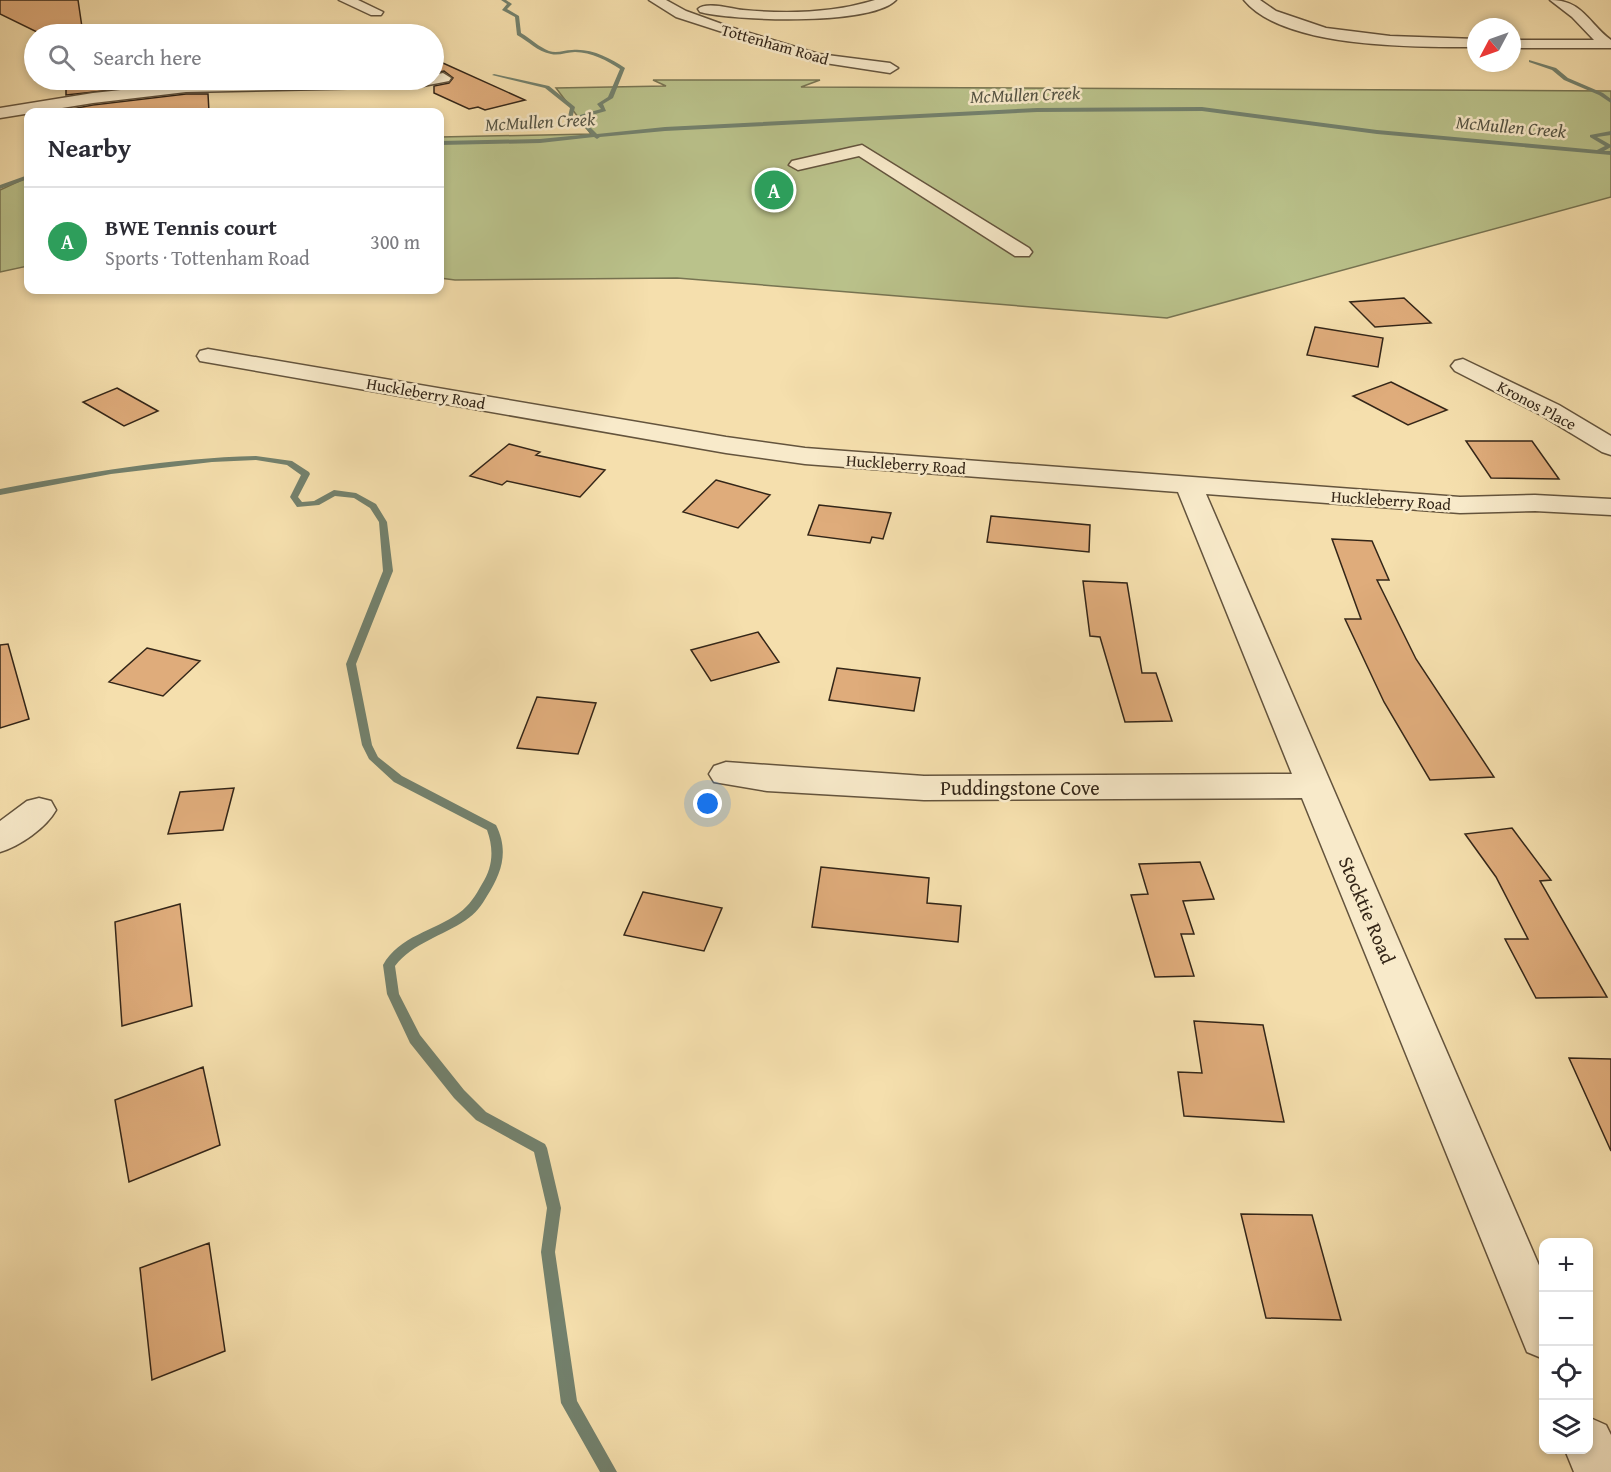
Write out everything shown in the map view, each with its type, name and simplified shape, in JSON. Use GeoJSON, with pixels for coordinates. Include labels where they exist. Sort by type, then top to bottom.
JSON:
{"type":"FeatureCollection","features":[{"type":"Feature","properties":{"kind":"street"},"geometry":{"type":"LineString","coordinates":[[346,0],[376,12]]}},
{"type":"Feature","properties":{"kind":"street"},"geometry":{"type":"LineString","coordinates":[[670,3],[806,9],[862,0]]}},
{"type":"Feature","properties":{"kind":"street"},"geometry":{"type":"LineString","coordinates":[[670,3],[732,13],[791,14],[862,7],[889,0]]}},
{"type":"Feature","properties":{"kind":"street"},"geometry":{"type":"LineString","coordinates":[[1251,0],[1274,18],[1315,30],[1384,38],[1467,43]]}},
{"type":"Feature","properties":{"kind":"street"},"geometry":{"type":"LineString","coordinates":[[1557,0],[1577,14],[1608,44]]}},
{"type":"Feature","properties":{"kind":"street","name":"Tottenham Road"},"geometry":{"type":"LineString","coordinates":[[670,3],[728,31],[806,55],[849,64],[890,68]]}},
{"type":"Feature","properties":{"kind":"street"},"geometry":{"type":"LineString","coordinates":[[1521,44],[1608,44]]}},
{"type":"Feature","properties":{"kind":"street"},"geometry":{"type":"LineString","coordinates":[[32,108],[164,90]]}},
{"type":"Feature","properties":{"kind":"street"},"geometry":{"type":"LineString","coordinates":[[0,113],[24,109]]}},
{"type":"Feature","properties":{"kind":"street"},"geometry":{"type":"LineString","coordinates":[[798,165],[862,150],[1022,252]]}},
{"type":"Feature","properties":{"kind":"street","name":"Huckleberry Road"},"geometry":{"type":"LineString","coordinates":[[208,356],[726,445],[805,456],[1460,505],[1535,503],[1611,507]]}},
{"type":"Feature","properties":{"kind":"street","name":"Kronos Place"},"geometry":{"type":"LineString","coordinates":[[1462,366],[1550,410],[1611,447]]}},
{"type":"Feature","properties":{"kind":"street","name":"Stocktie Road"},"geometry":{"type":"LineString","coordinates":[[1189,486],[1539,1323]]}},
{"type":"Feature","properties":{"kind":"street","name":"Puddingstone Cove"},"geometry":{"type":"LineString","coordinates":[[726,774],[767,779],[924,788],[1315,786]]}},
{"type":"Feature","properties":{"kind":"street"},"geometry":{"type":"LineString","coordinates":[[0,839],[39,810]]}},
{"type":"Feature","properties":{"kind":"street"},"geometry":{"type":"LineString","coordinates":[[1593,1454],[1601,1472]]}},
{"type":"Feature","properties":{"kind":"green space"},"geometry":{"type":"Polygon","coordinates":[[[653,80],[820,80],[801,87],[1611,91],[1611,197],[1167,318],[677,278],[444,279],[444,137],[591,134],[556,88],[666,86],[653,80]]]}},
{"type":"Feature","properties":{"kind":"green space"},"geometry":{"type":"Polygon","coordinates":[[[24,179],[24,267],[0,272],[0,190],[24,179]]]}},
{"type":"Feature","properties":{"kind":"building"},"geometry":{"type":"Polygon","coordinates":[[[0,0],[78,0],[82,24],[24,26],[0,14],[0,0]]]}},
{"type":"Feature","properties":{"kind":"building"},"geometry":{"type":"Polygon","coordinates":[[[444,64],[525,100],[485,110],[478,107],[469,109],[434,93],[434,90],[444,90],[444,84],[449,83],[453,78],[444,71],[444,64]]]}},
{"type":"Feature","properties":{"kind":"building"},"geometry":{"type":"Polygon","coordinates":[[[66,90],[113,90],[66,95],[66,90]]]}},
{"type":"Feature","properties":{"kind":"building"},"geometry":{"type":"Polygon","coordinates":[[[186,94],[208,94],[209,108],[77,108],[186,94]]]}},
{"type":"Feature","properties":{"kind":"building"},"geometry":{"type":"Polygon","coordinates":[[[1404,298],[1431,323],[1375,327],[1350,302],[1404,298]]]}},
{"type":"Feature","properties":{"kind":"building"},"geometry":{"type":"Polygon","coordinates":[[[1315,327],[1383,338],[1378,367],[1307,355],[1315,327]]]}},
{"type":"Feature","properties":{"kind":"building"},"geometry":{"type":"Polygon","coordinates":[[[1391,382],[1447,410],[1408,425],[1353,396],[1391,382]]]}},
{"type":"Feature","properties":{"kind":"building"},"geometry":{"type":"Polygon","coordinates":[[[117,388],[158,411],[124,426],[83,402],[117,388]]]}},
{"type":"Feature","properties":{"kind":"building"},"geometry":{"type":"Polygon","coordinates":[[[1466,441],[1532,441],[1559,479],[1491,478],[1466,441]]]}},
{"type":"Feature","properties":{"kind":"building"},"geometry":{"type":"Polygon","coordinates":[[[509,444],[540,452],[536,455],[605,470],[580,497],[507,481],[502,485],[470,476],[509,444]]]}},
{"type":"Feature","properties":{"kind":"building"},"geometry":{"type":"Polygon","coordinates":[[[716,480],[770,495],[738,528],[683,512],[716,480]]]}},
{"type":"Feature","properties":{"kind":"building"},"geometry":{"type":"Polygon","coordinates":[[[819,505],[891,513],[883,539],[872,537],[870,543],[808,535],[819,505]]]}},
{"type":"Feature","properties":{"kind":"building"},"geometry":{"type":"Polygon","coordinates":[[[991,516],[1090,525],[1089,552],[987,542],[991,516]]]}},
{"type":"Feature","properties":{"kind":"building"},"geometry":{"type":"Polygon","coordinates":[[[1332,539],[1372,541],[1389,580],[1377,580],[1416,659],[1494,777],[1430,780],[1384,702],[1345,619],[1361,619],[1332,539]]]}},
{"type":"Feature","properties":{"kind":"building"},"geometry":{"type":"Polygon","coordinates":[[[1083,581],[1127,583],[1142,673],[1156,673],[1172,721],[1125,722],[1100,637],[1090,636],[1083,581]]]}},
{"type":"Feature","properties":{"kind":"building"},"geometry":{"type":"Polygon","coordinates":[[[758,632],[779,662],[711,681],[691,650],[758,632]]]}},
{"type":"Feature","properties":{"kind":"building"},"geometry":{"type":"Polygon","coordinates":[[[8,644],[29,719],[0,728],[0,645],[8,644]]]}},
{"type":"Feature","properties":{"kind":"building"},"geometry":{"type":"Polygon","coordinates":[[[147,648],[200,661],[163,696],[109,682],[147,648]]]}},
{"type":"Feature","properties":{"kind":"building"},"geometry":{"type":"Polygon","coordinates":[[[837,668],[920,678],[914,711],[829,700],[837,668]]]}},
{"type":"Feature","properties":{"kind":"building"},"geometry":{"type":"Polygon","coordinates":[[[537,697],[596,703],[578,754],[517,748],[537,697]]]}},
{"type":"Feature","properties":{"kind":"building"},"geometry":{"type":"Polygon","coordinates":[[[234,788],[223,830],[168,834],[180,792],[234,788]]]}},
{"type":"Feature","properties":{"kind":"building"},"geometry":{"type":"Polygon","coordinates":[[[1512,828],[1551,880],[1540,881],[1607,997],[1536,998],[1505,939],[1528,939],[1496,877],[1465,834],[1512,828]]]}},
{"type":"Feature","properties":{"kind":"building"},"geometry":{"type":"Polygon","coordinates":[[[1200,862],[1214,899],[1183,901],[1194,934],[1181,934],[1194,976],[1155,977],[1131,895],[1148,894],[1139,864],[1200,862]]]}},
{"type":"Feature","properties":{"kind":"building"},"geometry":{"type":"Polygon","coordinates":[[[821,867],[929,878],[927,903],[961,906],[958,942],[812,927],[821,867]]]}},
{"type":"Feature","properties":{"kind":"building"},"geometry":{"type":"Polygon","coordinates":[[[643,892],[722,908],[704,951],[624,935],[643,892]]]}},
{"type":"Feature","properties":{"kind":"building"},"geometry":{"type":"Polygon","coordinates":[[[180,904],[192,1006],[122,1026],[115,922],[180,904]]]}},
{"type":"Feature","properties":{"kind":"building"},"geometry":{"type":"Polygon","coordinates":[[[1194,1021],[1263,1025],[1284,1122],[1184,1116],[1178,1072],[1202,1073],[1194,1021]]]}},
{"type":"Feature","properties":{"kind":"building"},"geometry":{"type":"Polygon","coordinates":[[[1569,1058],[1611,1059],[1611,1151],[1569,1058]]]}},
{"type":"Feature","properties":{"kind":"building"},"geometry":{"type":"Polygon","coordinates":[[[203,1067],[220,1145],[129,1182],[115,1100],[203,1067]]]}},
{"type":"Feature","properties":{"kind":"building"},"geometry":{"type":"Polygon","coordinates":[[[1241,1214],[1312,1215],[1341,1320],[1266,1318],[1241,1214]]]}},
{"type":"Feature","properties":{"kind":"building"},"geometry":{"type":"Polygon","coordinates":[[[209,1243],[225,1351],[152,1380],[140,1268],[209,1243]]]}},
{"type":"Feature","properties":{"kind":"waterway"},"geometry":{"type":"LineString","coordinates":[[503,0],[510,4],[504,9],[517,16],[519,34],[544,50],[554,53],[575,51],[594,54],[623,69],[610,98],[600,104],[604,110],[582,116],[582,125]]}},
{"type":"Feature","properties":{"kind":"waterway"},"geometry":{"type":"LineString","coordinates":[[1531,61],[1554,69],[1566,79],[1601,94],[1611,101]]}},
{"type":"Feature","properties":{"kind":"waterway"},"geometry":{"type":"LineString","coordinates":[[494,75],[547,87],[573,108],[569,120],[582,125]]}},
{"type":"Feature","properties":{"kind":"waterway","name":"McMullen Creek"},"geometry":{"type":"LineString","coordinates":[[596,136],[665,129],[1037,110],[1202,109],[1377,132],[1611,153]]}},
{"type":"Feature","properties":{"kind":"waterway"},"geometry":{"type":"LineString","coordinates":[[582,125],[596,136]]}},
{"type":"Feature","properties":{"kind":"waterway"},"geometry":{"type":"LineString","coordinates":[[1599,151],[1609,146],[1592,136],[1611,133]]}},
{"type":"Feature","properties":{"kind":"waterway","name":"McMullen Creek"},"geometry":{"type":"LineString","coordinates":[[444,143],[540,141],[596,136]]}},
{"type":"Feature","properties":{"kind":"waterway","name":"McMullen Creek"},"geometry":{"type":"LineString","coordinates":[[0,187],[24,178]]}},
{"type":"Feature","properties":{"kind":"waterway"},"geometry":{"type":"LineString","coordinates":[[0,492],[162,464],[212,459],[256,458],[289,462],[306,474],[294,497],[300,505],[316,503],[334,493],[356,496],[373,506],[383,522],[388,571],[351,664],[367,745],[374,759],[398,779],[492,828],[498,857],[492,878],[470,910],[453,923],[404,949],[389,965],[393,994],[415,1039],[459,1094],[481,1116],[540,1148],[554,1208],[548,1252],[569,1403],[609,1472]]}},
{"type":"Feature","properties":{"kind":"place","name":"BWE Tennis court"},"geometry":{"type":"Point","coordinates":[774,190]}}]}
